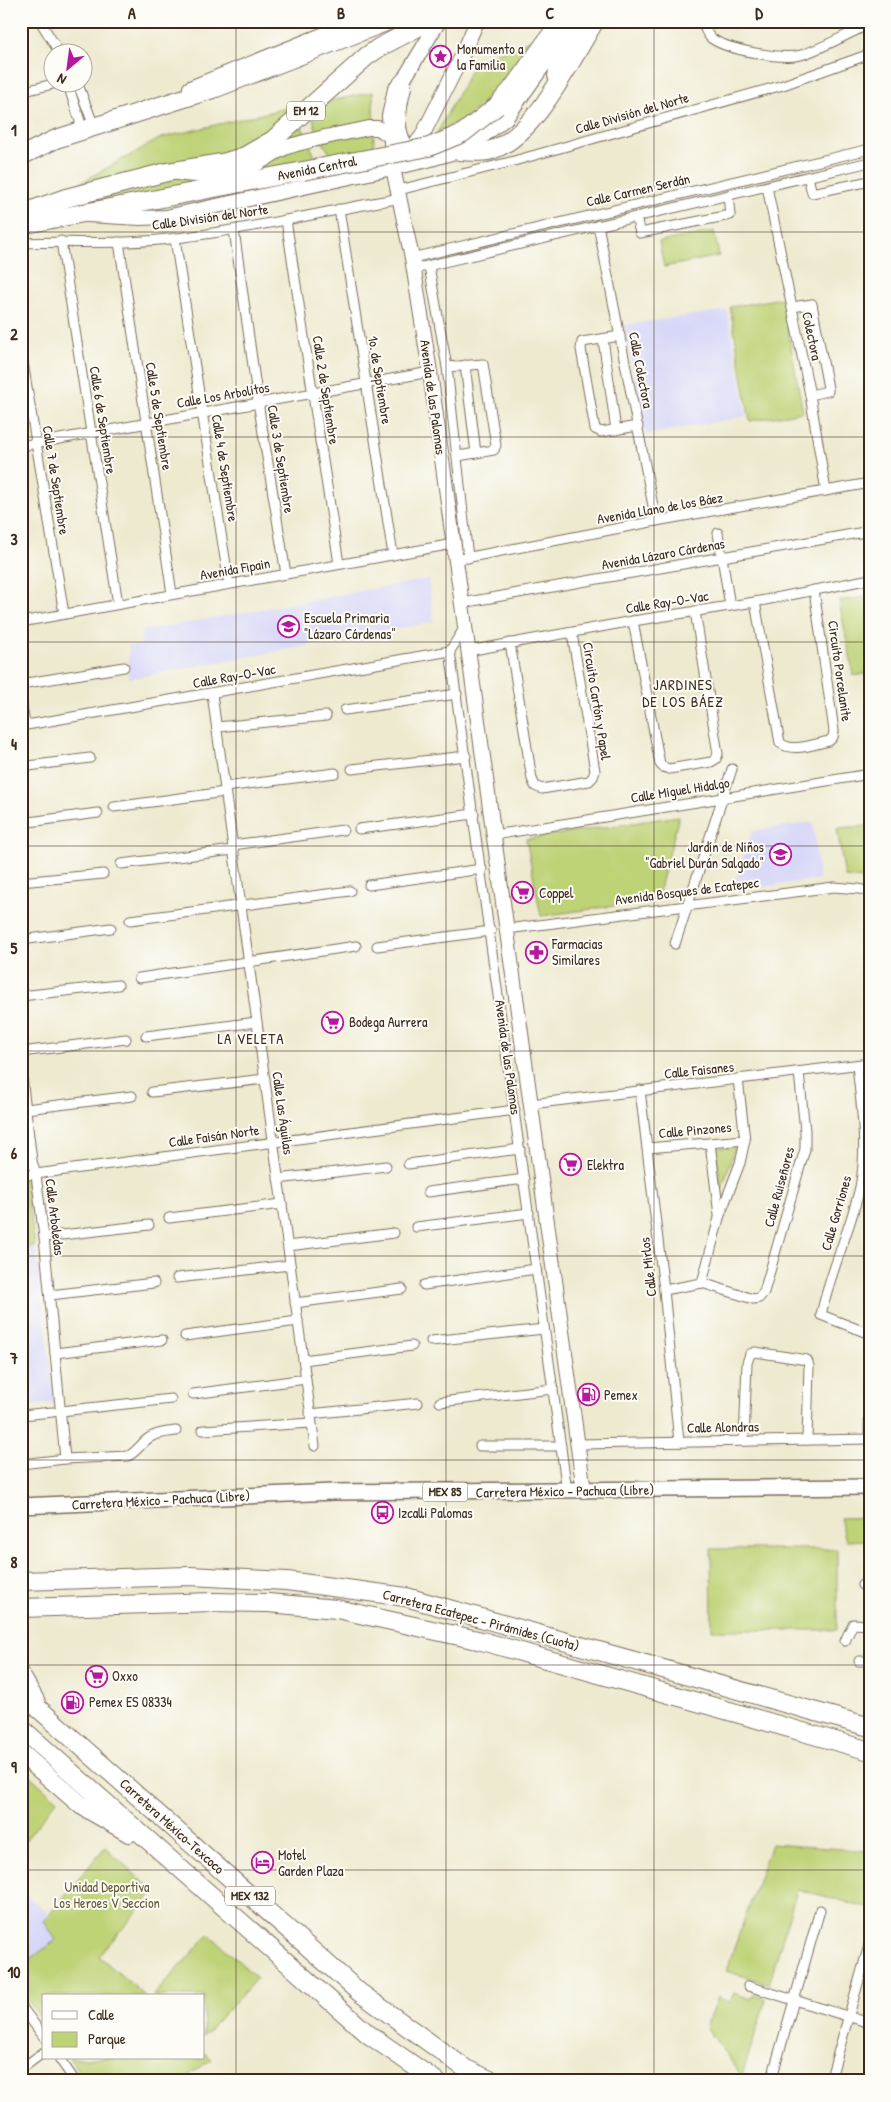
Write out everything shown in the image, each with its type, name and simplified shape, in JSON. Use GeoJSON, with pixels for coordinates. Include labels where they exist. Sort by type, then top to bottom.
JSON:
{"type":"FeatureCollection","features":[{"type":"Feature","properties":{"kind":"highway"},"geometry":{"type":"LineString","coordinates":[[21,156],[56,139],[216,88],[388,21]]}},
{"type":"Feature","properties":{"kind":"highway","name":"EM 12"},"geometry":{"type":"LineString","coordinates":[[167,172],[226,162],[258,150],[300,117],[367,56],[380,47],[430,21]]}},
{"type":"Feature","properties":{"kind":"highway","name":"Avenida Central"},"geometry":{"type":"LineString","coordinates":[[21,225],[429,147],[463,133],[497,106],[512,89],[561,21]]}},
{"type":"Feature","properties":{"kind":"highway"},"geometry":{"type":"LineString","coordinates":[[458,151],[488,151],[518,136],[531,122],[574,58],[595,21]]}},
{"type":"Feature","properties":{"kind":"highway"},"geometry":{"type":"LineString","coordinates":[[458,151],[488,144],[511,133],[528,114],[569,55],[581,43]]}},
{"type":"Feature","properties":{"kind":"highway"},"geometry":{"type":"LineString","coordinates":[[21,214],[66,198],[167,172]]}},
{"type":"Feature","properties":{"kind":"highway","name":"Carretera Ecatepec - Pirámides (Cuota)"},"geometry":{"type":"LineString","coordinates":[[21,1581],[200,1577],[287,1581],[406,1597],[870,1727]]}},
{"type":"Feature","properties":{"kind":"highway","name":"Carretera Ecatepec - Pirámides (Cuota)"},"geometry":{"type":"LineString","coordinates":[[21,1608],[213,1602],[268,1603],[337,1609],[368,1614],[482,1641],[870,1751]]}},
{"type":"Feature","properties":{"kind":"highway"},"geometry":{"type":"LineString","coordinates":[[21,1676],[40,1709]]}},
{"type":"Feature","properties":{"kind":"highway","name":"Carretera México-Texcoco"},"geometry":{"type":"LineString","coordinates":[[21,1693],[359,1992],[466,2069],[492,2081]]}},
{"type":"Feature","properties":{"kind":"highway","name":"Carretera México-Texcoco"},"geometry":{"type":"LineString","coordinates":[[21,1728],[368,2034],[430,2079]]}},
{"type":"Feature","properties":{"kind":"highway"},"geometry":{"type":"LineString","coordinates":[[21,1753],[81,1805],[110,1824],[150,1843]]}},
{"type":"Feature","properties":{"kind":"main road"},"geometry":{"type":"LineString","coordinates":[[112,121],[356,21]]}},
{"type":"Feature","properties":{"kind":"main road","name":"Avenida de las Palomas"},"geometry":{"type":"LineString","coordinates":[[439,21],[404,79],[395,89],[391,102],[390,135],[393,168],[413,263],[453,544],[462,559],[462,603],[468,651],[584,1491]]}},
{"type":"Feature","properties":{"kind":"main road"},"geometry":{"type":"LineString","coordinates":[[80,214],[107,218],[166,217],[424,161],[458,151],[474,144],[506,118],[575,21]]}},
{"type":"Feature","properties":{"kind":"main road"},"geometry":{"type":"LineString","coordinates":[[555,76],[556,65],[587,21]]}},
{"type":"Feature","properties":{"kind":"main road"},"geometry":{"type":"LineString","coordinates":[[393,168],[411,152],[422,136],[474,24]]}},
{"type":"Feature","properties":{"kind":"main road"},"geometry":{"type":"LineString","coordinates":[[404,79],[398,125],[404,144],[411,152],[424,161]]}},
{"type":"Feature","properties":{"kind":"main road"},"geometry":{"type":"LineString","coordinates":[[167,172],[197,176],[220,174],[250,166],[297,144],[369,128],[378,128],[390,135]]}},
{"type":"Feature","properties":{"kind":"main road","name":"Carretera México - Pachuca (Libre)"},"geometry":{"type":"LineString","coordinates":[[21,1506],[333,1492],[870,1487]]}},
{"type":"Feature","properties":{"kind":"street"},"geometry":{"type":"LineString","coordinates":[[40,21],[53,42]]}},
{"type":"Feature","properties":{"kind":"street"},"geometry":{"type":"LineString","coordinates":[[703,21],[704,29],[712,38],[736,48],[769,56],[800,55],[866,25]]}},
{"type":"Feature","properties":{"kind":"street","name":"Calle División del Norte"},"geometry":{"type":"LineString","coordinates":[[21,243],[61,241],[119,242],[175,239],[234,230],[339,209],[400,194],[783,85],[869,55]]}},
{"type":"Feature","properties":{"kind":"street"},"geometry":{"type":"LineString","coordinates":[[21,92],[42,87]]}},
{"type":"Feature","properties":{"kind":"street"},"geometry":{"type":"LineString","coordinates":[[72,92],[88,128]]}},
{"type":"Feature","properties":{"kind":"street"},"geometry":{"type":"LineString","coordinates":[[79,92],[88,128]]}},
{"type":"Feature","properties":{"kind":"street","name":"Calle Carmen Serdán"},"geometry":{"type":"LineString","coordinates":[[413,263],[870,149]]}},
{"type":"Feature","properties":{"kind":"street","name":"Calle Carmen Serdán"},"geometry":{"type":"LineString","coordinates":[[413,263],[429,266],[870,162]]}},
{"type":"Feature","properties":{"kind":"street"},"geometry":{"type":"LineString","coordinates":[[808,177],[812,193],[870,181]]}},
{"type":"Feature","properties":{"kind":"street","name":"Colectora"},"geometry":{"type":"LineString","coordinates":[[767,187],[810,395],[826,491]]}},
{"type":"Feature","properties":{"kind":"street"},"geometry":{"type":"LineString","coordinates":[[636,216],[640,233],[730,215],[728,195]]}},
{"type":"Feature","properties":{"kind":"street","name":"1o. de Septiembre"},"geometry":{"type":"LineString","coordinates":[[339,209],[393,555]]}},
{"type":"Feature","properties":{"kind":"street","name":"Calle 2 de Septiembre"},"geometry":{"type":"LineString","coordinates":[[286,220],[339,564]]}},
{"type":"Feature","properties":{"kind":"street","name":"Calle Carmen Serdán"},"geometry":{"type":"LineString","coordinates":[[598,225],[588,228],[578,230],[569,232],[490,251],[598,225]]}},
{"type":"Feature","properties":{"kind":"street","name":"Calle Colectora"},"geometry":{"type":"LineString","coordinates":[[598,225],[656,521]]}},
{"type":"Feature","properties":{"kind":"street","name":"Calle 3 de Septiembre"},"geometry":{"type":"LineString","coordinates":[[234,230],[258,402],[286,574]]}},
{"type":"Feature","properties":{"kind":"street","name":"Calle 4 de Septiembre"},"geometry":{"type":"LineString","coordinates":[[175,239],[229,584]]}},
{"type":"Feature","properties":{"kind":"street","name":"Calle 6 de Septiembre"},"geometry":{"type":"LineString","coordinates":[[61,241],[118,604]]}},
{"type":"Feature","properties":{"kind":"street","name":"Calle 5 de Septiembre"},"geometry":{"type":"LineString","coordinates":[[119,242],[172,594]]}},
{"type":"Feature","properties":{"kind":"street","name":"Avenida de las Palomas"},"geometry":{"type":"LineString","coordinates":[[429,266],[447,367],[458,456],[462,559]]}},
{"type":"Feature","properties":{"kind":"street"},"geometry":{"type":"LineString","coordinates":[[792,307],[812,304],[828,388],[825,392],[810,395]]}},
{"type":"Feature","properties":{"kind":"street"},"geometry":{"type":"LineString","coordinates":[[620,336],[582,342],[581,349],[595,429],[601,432],[638,426]]}},
{"type":"Feature","properties":{"kind":"street"},"geometry":{"type":"LineString","coordinates":[[603,339],[616,430]]}},
{"type":"Feature","properties":{"kind":"street","name":"Calle 7 de Septiembre"},"geometry":{"type":"LineString","coordinates":[[21,350],[64,614]]}},
{"type":"Feature","properties":{"kind":"street"},"geometry":{"type":"LineString","coordinates":[[447,367],[481,363],[484,366],[496,445],[494,450],[458,456]]}},
{"type":"Feature","properties":{"kind":"street"},"geometry":{"type":"LineString","coordinates":[[465,365],[476,453]]}},
{"type":"Feature","properties":{"kind":"street","name":"Calle Los Arbolitos"},"geometry":{"type":"LineString","coordinates":[[21,446],[366,382],[430,372]]}},
{"type":"Feature","properties":{"kind":"street","name":"Avenida Llano de los Báez"},"geometry":{"type":"LineString","coordinates":[[462,559],[656,521],[870,484]]}},
{"type":"Feature","properties":{"kind":"street","name":"Avenida Lázaro Cárdenas"},"geometry":{"type":"LineString","coordinates":[[462,603],[870,531]]}},
{"type":"Feature","properties":{"kind":"street"},"geometry":{"type":"LineString","coordinates":[[718,534],[730,606]]}},
{"type":"Feature","properties":{"kind":"street","name":"Avenida Fipain"},"geometry":{"type":"LineString","coordinates":[[21,622],[453,544]]}},
{"type":"Feature","properties":{"kind":"street","name":"Calle Ray-O-Vac"},"geometry":{"type":"LineString","coordinates":[[468,651],[633,621],[755,602],[870,579]]}},
{"type":"Feature","properties":{"kind":"street","name":"Circuito Porcelanite"},"geometry":{"type":"LineString","coordinates":[[755,602],[780,743],[792,748],[829,741],[833,737],[834,731],[814,590]]}},
{"type":"Feature","properties":{"kind":"street"},"geometry":{"type":"LineString","coordinates":[[633,621],[660,764],[669,768],[711,762],[716,759],[718,754],[695,611]]}},
{"type":"Feature","properties":{"kind":"street"},"geometry":{"type":"LineString","coordinates":[[450,651],[466,626]]}},
{"type":"Feature","properties":{"kind":"street","name":"Circuito Cartón y Papel"},"geometry":{"type":"LineString","coordinates":[[510,643],[532,779],[535,786],[542,789],[589,781],[595,771],[572,633]]}},
{"type":"Feature","properties":{"kind":"street","name":"Avenida de las Palomas"},"geometry":{"type":"LineString","coordinates":[[450,651],[482,869],[567,1491]]}},
{"type":"Feature","properties":{"kind":"street","name":"Calle Ray-O-Vac"},"geometry":{"type":"LineString","coordinates":[[23,725],[212,694],[450,651]]}},
{"type":"Feature","properties":{"kind":"street"},"geometry":{"type":"LineString","coordinates":[[21,684],[124,667]]}},
{"type":"Feature","properties":{"kind":"street","name":"Calle Las Águilas"},"geometry":{"type":"LineString","coordinates":[[212,694],[247,961],[315,1446]]}},
{"type":"Feature","properties":{"kind":"street"},"geometry":{"type":"LineString","coordinates":[[345,710],[457,694]]}},
{"type":"Feature","properties":{"kind":"street"},"geometry":{"type":"LineString","coordinates":[[21,698],[23,725]]}},
{"type":"Feature","properties":{"kind":"street"},"geometry":{"type":"LineString","coordinates":[[216,727],[326,716]]}},
{"type":"Feature","properties":{"kind":"street"},"geometry":{"type":"LineString","coordinates":[[352,769],[466,756]]}},
{"type":"Feature","properties":{"kind":"street"},"geometry":{"type":"LineString","coordinates":[[21,767],[90,758]]}},
{"type":"Feature","properties":{"kind":"street"},"geometry":{"type":"LineString","coordinates":[[675,944],[732,769]]}},
{"type":"Feature","properties":{"kind":"street"},"geometry":{"type":"LineString","coordinates":[[114,807],[335,773]]}},
{"type":"Feature","properties":{"kind":"street","name":"Calle Miguel Hidalgo"},"geometry":{"type":"LineString","coordinates":[[494,835],[870,774]]}},
{"type":"Feature","properties":{"kind":"street"},"geometry":{"type":"LineString","coordinates":[[21,823],[98,813]]}},
{"type":"Feature","properties":{"kind":"street"},"geometry":{"type":"LineString","coordinates":[[359,829],[474,814]]}},
{"type":"Feature","properties":{"kind":"street"},"geometry":{"type":"LineString","coordinates":[[121,864],[343,830]]}},
{"type":"Feature","properties":{"kind":"street"},"geometry":{"type":"LineString","coordinates":[[369,885],[482,869]]}},
{"type":"Feature","properties":{"kind":"street"},"geometry":{"type":"LineString","coordinates":[[21,882],[103,874]]}},
{"type":"Feature","properties":{"kind":"street","name":"Avenida Bosques de Ecatepec"},"geometry":{"type":"LineString","coordinates":[[507,929],[834,887],[870,892]]}},
{"type":"Feature","properties":{"kind":"street"},"geometry":{"type":"LineString","coordinates":[[130,920],[350,891]]}},
{"type":"Feature","properties":{"kind":"street"},"geometry":{"type":"LineString","coordinates":[[21,940],[112,928]]}},
{"type":"Feature","properties":{"kind":"street"},"geometry":{"type":"LineString","coordinates":[[377,946],[490,931]]}},
{"type":"Feature","properties":{"kind":"street"},"geometry":{"type":"LineString","coordinates":[[139,978],[356,946]]}},
{"type":"Feature","properties":{"kind":"street"},"geometry":{"type":"LineString","coordinates":[[21,996],[118,985]]}},
{"type":"Feature","properties":{"kind":"street"},"geometry":{"type":"LineString","coordinates":[[146,1036],[257,1022]]}},
{"type":"Feature","properties":{"kind":"street"},"geometry":{"type":"LineString","coordinates":[[21,1052],[126,1040]]}},
{"type":"Feature","properties":{"kind":"street","name":"Calle Faisanes"},"geometry":{"type":"LineString","coordinates":[[531,1104],[870,1063]]}},
{"type":"Feature","properties":{"kind":"street","name":"Calle Gorriones"},"geometry":{"type":"LineString","coordinates":[[857,1065],[864,1130],[860,1187],[821,1316],[870,1334]]}},
{"type":"Feature","properties":{"kind":"street","name":"Calle Arboledas"},"geometry":{"type":"LineString","coordinates":[[21,1069],[26,1109],[24,1126],[36,1175],[44,1238],[55,1353],[57,1411],[66,1459]]}},
{"type":"Feature","properties":{"kind":"street","name":"Calle Ruiseñores"},"geometry":{"type":"LineString","coordinates":[[702,1283],[753,1299],[759,1298],[764,1292],[805,1150],[799,1072]]}},
{"type":"Feature","properties":{"kind":"street"},"geometry":{"type":"LineString","coordinates":[[152,1092],[265,1079]]}},
{"type":"Feature","properties":{"kind":"street"},"geometry":{"type":"LineString","coordinates":[[664,1290],[702,1283],[719,1218],[740,1163],[745,1140],[738,1079]]}},
{"type":"Feature","properties":{"kind":"street","name":"Calle Mirlos"},"geometry":{"type":"LineString","coordinates":[[640,1090],[664,1290],[679,1442]]}},
{"type":"Feature","properties":{"kind":"street"},"geometry":{"type":"LineString","coordinates":[[26,1109],[132,1096]]}},
{"type":"Feature","properties":{"kind":"street","name":"Calle Faisán Norte"},"geometry":{"type":"LineString","coordinates":[[21,1176],[515,1110]]}},
{"type":"Feature","properties":{"kind":"street","name":"Calle Pinzones"},"geometry":{"type":"LineString","coordinates":[[647,1148],[745,1140]]}},
{"type":"Feature","properties":{"kind":"street"},"geometry":{"type":"LineString","coordinates":[[710,1143],[719,1218]]}},
{"type":"Feature","properties":{"kind":"street"},"geometry":{"type":"LineString","coordinates":[[408,1164],[520,1149]]}},
{"type":"Feature","properties":{"kind":"street"},"geometry":{"type":"LineString","coordinates":[[278,1179],[386,1166]]}},
{"type":"Feature","properties":{"kind":"street"},"geometry":{"type":"LineString","coordinates":[[428,1192],[524,1179]]}},
{"type":"Feature","properties":{"kind":"street"},"geometry":{"type":"LineString","coordinates":[[169,1218],[282,1204]]}},
{"type":"Feature","properties":{"kind":"street"},"geometry":{"type":"LineString","coordinates":[[416,1228],[529,1214]]}},
{"type":"Feature","properties":{"kind":"street"},"geometry":{"type":"LineString","coordinates":[[44,1238],[149,1225]]}},
{"type":"Feature","properties":{"kind":"street"},"geometry":{"type":"LineString","coordinates":[[288,1246],[394,1234]]}},
{"type":"Feature","properties":{"kind":"street"},"geometry":{"type":"LineString","coordinates":[[177,1278],[290,1265]]}},
{"type":"Feature","properties":{"kind":"street"},"geometry":{"type":"LineString","coordinates":[[424,1284],[536,1269]]}},
{"type":"Feature","properties":{"kind":"street"},"geometry":{"type":"LineString","coordinates":[[50,1295],[154,1283]]}},
{"type":"Feature","properties":{"kind":"street"},"geometry":{"type":"LineString","coordinates":[[295,1303],[402,1289]]}},
{"type":"Feature","properties":{"kind":"street"},"geometry":{"type":"LineString","coordinates":[[185,1336],[298,1321]]}},
{"type":"Feature","properties":{"kind":"street"},"geometry":{"type":"LineString","coordinates":[[431,1341],[544,1328]]}},
{"type":"Feature","properties":{"kind":"street"},"geometry":{"type":"LineString","coordinates":[[55,1353],[162,1340]]}},
{"type":"Feature","properties":{"kind":"street"},"geometry":{"type":"LineString","coordinates":[[303,1360],[412,1346]]}},
{"type":"Feature","properties":{"kind":"street"},"geometry":{"type":"LineString","coordinates":[[744,1441],[747,1363],[750,1354],[755,1352],[807,1360],[809,1366],[807,1440]]}},
{"type":"Feature","properties":{"kind":"street"},"geometry":{"type":"LineString","coordinates":[[193,1394],[306,1380]]}},
{"type":"Feature","properties":{"kind":"street"},"geometry":{"type":"LineString","coordinates":[[869,1439],[870,1385]]}},
{"type":"Feature","properties":{"kind":"street"},"geometry":{"type":"LineString","coordinates":[[440,1402],[553,1389]]}},
{"type":"Feature","properties":{"kind":"street"},"geometry":{"type":"LineString","coordinates":[[21,1415],[170,1399]]}},
{"type":"Feature","properties":{"kind":"street"},"geometry":{"type":"LineString","coordinates":[[203,1430],[311,1418],[418,1403]]}},
{"type":"Feature","properties":{"kind":"street"},"geometry":{"type":"LineString","coordinates":[[21,1464],[66,1459],[128,1456],[133,1454],[149,1438],[176,1431]]}},
{"type":"Feature","properties":{"kind":"street","name":"Calle Alondras"},"geometry":{"type":"LineString","coordinates":[[578,1444],[869,1439]]}},
{"type":"Feature","properties":{"kind":"street"},"geometry":{"type":"LineString","coordinates":[[480,1446],[560,1446]]}},
{"type":"Feature","properties":{"kind":"street"},"geometry":{"type":"LineString","coordinates":[[845,1641],[853,1624],[870,1625]]}},
{"type":"Feature","properties":{"kind":"street"},"geometry":{"type":"LineString","coordinates":[[859,1661],[870,1662]]}},
{"type":"Feature","properties":{"kind":"street"},"geometry":{"type":"LineString","coordinates":[[771,2081],[820,1910]]}},
{"type":"Feature","properties":{"kind":"street"},"geometry":{"type":"LineString","coordinates":[[830,2081],[870,1942]]}},
{"type":"Feature","properties":{"kind":"street"},"geometry":{"type":"LineString","coordinates":[[748,1986],[870,2022]]}},
{"type":"Feature","properties":{"kind":"street"},"geometry":{"type":"LineString","coordinates":[[21,2006],[42,2034]]}},
{"type":"Feature","properties":{"kind":"street"},"geometry":{"type":"LineString","coordinates":[[21,2069],[42,2053]]}},
{"type":"Feature","properties":{"kind":"street"},"geometry":{"type":"LineString","coordinates":[[60,2060],[76,2081]]}},
{"type":"Feature","properties":{"kind":"street"},"geometry":{"type":"LineString","coordinates":[[866,2081],[870,2066]]}},
{"type":"Feature","properties":{"kind":"shaded area"},"geometry":{"type":"Polygon","coordinates":[[[727,310],[747,416],[645,435],[624,325],[727,310]]]}},
{"type":"Feature","properties":{"kind":"shaded area","name":"Escuela Primaria \"Lázaro Cárdenas\""},"geometry":{"type":"Polygon","coordinates":[[[428,579],[434,622],[128,679],[129,646],[142,645],[141,631],[428,579]]]}},
{"type":"Feature","properties":{"kind":"shaded area","name":"Jardín de Niños \"Gabriel Durán Salgado\""},"geometry":{"type":"Polygon","coordinates":[[[813,822],[819,879],[762,887],[761,879],[735,883],[752,831],[813,822]]]}},
{"type":"Feature","properties":{"kind":"shaded area"},"geometry":{"type":"Polygon","coordinates":[[[35,1246],[55,1403],[21,1407],[21,1248],[35,1246]]]}},
{"type":"Feature","properties":{"kind":"shaded area"},"geometry":{"type":"Polygon","coordinates":[[[21,1891],[50,1914],[44,1921],[56,1940],[21,1966],[21,1891]]]}},
{"type":"Feature","properties":{"kind":"green space"},"geometry":{"type":"Polygon","coordinates":[[[535,38],[498,87],[469,116],[437,133],[475,62],[535,38]]]}},
{"type":"Feature","properties":{"kind":"green space"},"geometry":{"type":"Polygon","coordinates":[[[373,92],[374,149],[331,155],[317,134],[310,105],[373,92]]]}},
{"type":"Feature","properties":{"kind":"green space"},"geometry":{"type":"Polygon","coordinates":[[[299,105],[300,122],[316,159],[120,200],[24,214],[161,138],[299,105]]]}},
{"type":"Feature","properties":{"kind":"green space"},"geometry":{"type":"Polygon","coordinates":[[[714,231],[719,256],[664,267],[659,242],[714,231]]]}},
{"type":"Feature","properties":{"kind":"green space"},"geometry":{"type":"Polygon","coordinates":[[[782,298],[803,412],[750,421],[730,307],[782,298]]]}},
{"type":"Feature","properties":{"kind":"green space"},"geometry":{"type":"Polygon","coordinates":[[[869,596],[870,673],[854,676],[839,601],[869,596]]]}},
{"type":"Feature","properties":{"kind":"green space"},"geometry":{"type":"Polygon","coordinates":[[[679,816],[657,900],[541,916],[526,839],[679,816]]]}},
{"type":"Feature","properties":{"kind":"green space"},"geometry":{"type":"Polygon","coordinates":[[[870,826],[870,880],[845,877],[837,828],[870,826]]]}},
{"type":"Feature","properties":{"kind":"green space"},"geometry":{"type":"Polygon","coordinates":[[[735,1147],[721,1192],[716,1148],[735,1147]]]}},
{"type":"Feature","properties":{"kind":"green space"},"geometry":{"type":"Polygon","coordinates":[[[25,1176],[35,1246],[21,1248],[21,1177],[25,1176]]]}},
{"type":"Feature","properties":{"kind":"green space"},"geometry":{"type":"Polygon","coordinates":[[[870,1517],[870,1540],[846,1541],[840,1518],[870,1517]]]}},
{"type":"Feature","properties":{"kind":"green space"},"geometry":{"type":"Polygon","coordinates":[[[711,1549],[837,1549],[837,1630],[712,1630],[711,1549]]]}},
{"type":"Feature","properties":{"kind":"green space"},"geometry":{"type":"Polygon","coordinates":[[[21,1768],[57,1800],[21,1846],[21,1768]]]}},
{"type":"Feature","properties":{"kind":"green space"},"geometry":{"type":"Polygon","coordinates":[[[771,1844],[870,1851],[870,1908],[797,1889],[769,1984],[726,1971],[771,1844]]]}},
{"type":"Feature","properties":{"kind":"green space","name":"Unidad Deportiva Los Heroes V Seccion"},"geometry":{"type":"Polygon","coordinates":[[[105,1847],[154,1892],[99,1956],[143,1994],[42,1994],[42,2020],[21,1991],[21,1966],[56,1940],[44,1921],[105,1847]]]}},
{"type":"Feature","properties":{"kind":"green space"},"geometry":{"type":"Polygon","coordinates":[[[209,1934],[257,1978],[205,2035],[205,1994],[155,1994],[209,1934]]]}},
{"type":"Feature","properties":{"kind":"green space"},"geometry":{"type":"Polygon","coordinates":[[[734,1993],[751,1999],[753,1995],[766,1999],[742,2076],[706,2027],[717,1997],[730,2002],[734,1993]]]}},
{"type":"Feature","properties":{"kind":"green space"},"geometry":{"type":"Polygon","coordinates":[[[205,2054],[212,2059],[181,2081],[86,2081],[70,2060],[205,2060],[205,2054]]]}},
{"type":"Feature","properties":{"kind":"place","name":"Monumento a la Familia"},"geometry":{"type":"Point","coordinates":[441,57]}},
{"type":"Feature","properties":{"kind":"place","name":"Escuela Primaria \"Lázaro Cárdenas\""},"geometry":{"type":"Point","coordinates":[288,626]}},
{"type":"Feature","properties":{"kind":"place","name":"Jardín de Niños \"Gabriel Durán Salgado\""},"geometry":{"type":"Point","coordinates":[780,855]}},
{"type":"Feature","properties":{"kind":"place","name":"Coppel"},"geometry":{"type":"Point","coordinates":[523,893]}},
{"type":"Feature","properties":{"kind":"place","name":"Farmacias Similares"},"geometry":{"type":"Point","coordinates":[536,952]}},
{"type":"Feature","properties":{"kind":"place","name":"Bodega Aurrera"},"geometry":{"type":"Point","coordinates":[333,1022]}},
{"type":"Feature","properties":{"kind":"place","name":"Elektra"},"geometry":{"type":"Point","coordinates":[571,1165]}},
{"type":"Feature","properties":{"kind":"place","name":"Pemex"},"geometry":{"type":"Point","coordinates":[588,1395]}},
{"type":"Feature","properties":{"kind":"place","name":"Izcalli Palomas"},"geometry":{"type":"Point","coordinates":[382,1513]}},
{"type":"Feature","properties":{"kind":"place","name":"Oxxo"},"geometry":{"type":"Point","coordinates":[96,1676]}},
{"type":"Feature","properties":{"kind":"place","name":"Pemex ES 08334"},"geometry":{"type":"Point","coordinates":[73,1702]}},
{"type":"Feature","properties":{"kind":"place","name":"Motel Garden Plaza"},"geometry":{"type":"Point","coordinates":[262,1863]}},
{"type":"Feature","properties":{"kind":"district","name":"JARDINES DE LOS BÁEZ"},"geometry":{"type":"Point","coordinates":[683,694]}},
{"type":"Feature","properties":{"kind":"district","name":"LA VELETA"},"geometry":{"type":"Point","coordinates":[251,1039]}}]}
